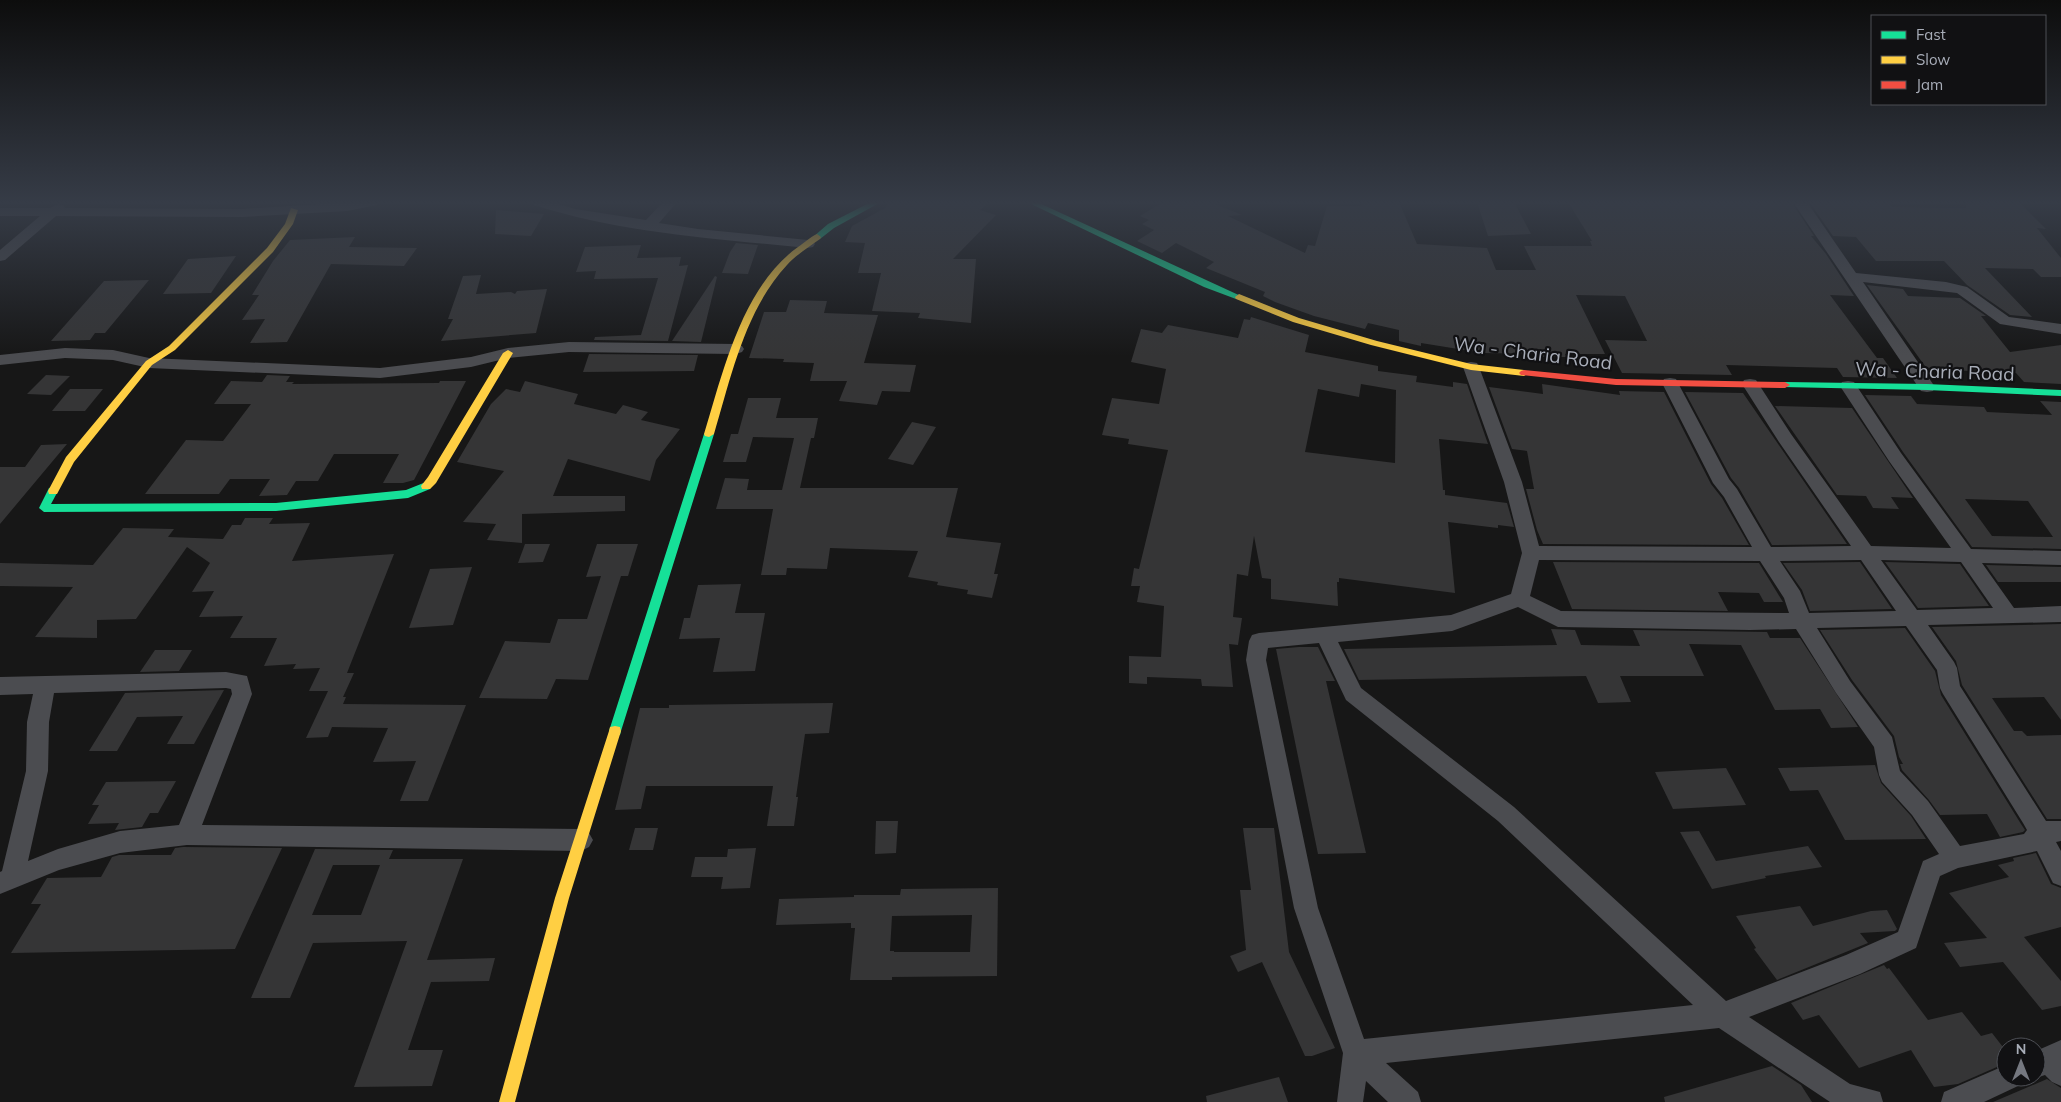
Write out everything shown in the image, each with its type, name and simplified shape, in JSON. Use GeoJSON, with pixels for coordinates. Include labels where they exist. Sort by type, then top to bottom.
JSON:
{"type":"FeatureCollection","features":[{"type":"Feature","properties":{"kind":"street"},"geometry":{"type":"LineString","coordinates":[[267,253],[172,348],[149,362],[70,460],[44,508],[276,507],[408,494],[424,488],[432,480],[508,353]]}},
{"type":"Feature","properties":{"kind":"street"},"geometry":{"type":"LineString","coordinates":[[507,1102],[562,898],[736,349],[754,304],[782,265],[796,253]]}},
{"type":"Feature","properties":{"kind":"street","name":"Wa - Charia Road"},"geometry":{"type":"LineString","coordinates":[[1140,253],[1207,285],[1296,320],[1374,343],[1471,367],[1616,382],[1927,387],[2061,393]]}},
{"type":"Feature","properties":{"kind":"street"},"geometry":{"type":"LineString","coordinates":[[1837,253],[1927,387]]}},
{"type":"Feature","properties":{"kind":"street"},"geometry":{"type":"LineString","coordinates":[[1854,277],[1946,286],[1962,290],[2005,321],[2061,329]]}},
{"type":"Feature","properties":{"kind":"street"},"geometry":{"type":"LineString","coordinates":[[0,360],[65,353],[113,355],[149,362],[380,372],[472,362],[508,353],[569,347],[736,349]]}},
{"type":"Feature","properties":{"kind":"street"},"geometry":{"type":"LineString","coordinates":[[1471,367],[1513,482],[1531,553],[1519,598]]}},
{"type":"Feature","properties":{"kind":"street"},"geometry":{"type":"LineString","coordinates":[[1670,383],[1722,482],[1731,494],[1766,555],[1794,596],[1802,621],[1843,687],[1884,744],[1890,775],[1920,808],[1955,858]]}},
{"type":"Feature","properties":{"kind":"street"},"geometry":{"type":"LineString","coordinates":[[1750,384],[1785,438],[1947,668],[1950,688],[2031,816],[2050,831],[2061,876]]}},
{"type":"Feature","properties":{"kind":"street"},"geometry":{"type":"LineString","coordinates":[[1848,386],[1895,457],[2008,615]]}},
{"type":"Feature","properties":{"kind":"street"},"geometry":{"type":"LineString","coordinates":[[1531,553],[1652,555],[1867,553],[2061,558]]}},
{"type":"Feature","properties":{"kind":"street"},"geometry":{"type":"LineString","coordinates":[[1350,1102],[1356,1053],[1306,908],[1256,660],[1259,641],[1452,623],[1519,598],[1558,619],[1750,622],[2061,614]]}},
{"type":"Feature","properties":{"kind":"street"},"geometry":{"type":"LineString","coordinates":[[1325,635],[1354,694],[1506,814],[1722,1014],[1845,1096],[1870,1102]]}},
{"type":"Feature","properties":{"kind":"street"},"geometry":{"type":"LineString","coordinates":[[0,686],[226,680],[240,682],[242,694],[187,835]]}},
{"type":"Feature","properties":{"kind":"street"},"geometry":{"type":"LineString","coordinates":[[6,880],[37,771],[38,722],[45,686]]}},
{"type":"Feature","properties":{"kind":"street"},"geometry":{"type":"LineString","coordinates":[[1356,1053],[1722,1014],[1851,965],[1907,940],[1931,870],[1955,858],[2031,843],[2050,831]]}},
{"type":"Feature","properties":{"kind":"street"},"geometry":{"type":"LineString","coordinates":[[6,880],[58,860],[120,842],[187,835],[581,840]]}},
{"type":"Feature","properties":{"kind":"street"},"geometry":{"type":"LineString","coordinates":[[1356,1053],[1408,1102]]}},
{"type":"Feature","properties":{"kind":"street"},"geometry":{"type":"LineString","coordinates":[[1954,1102],[1996,1083]]}},
{"type":"Feature","properties":{"kind":"building"},"geometry":{"type":"Polygon","coordinates":[[[279,253],[413,253],[404,266],[331,264],[287,342],[250,343],[265,319],[242,320],[259,295],[252,295],[279,253]]]}},
{"type":"Feature","properties":{"kind":"building"},"geometry":{"type":"Polygon","coordinates":[[[583,253],[638,253],[637,258],[681,257],[679,266],[688,265],[668,341],[594,340],[595,337],[641,335],[658,278],[594,279],[596,271],[576,272],[583,253]]]}},
{"type":"Feature","properties":{"kind":"building"},"geometry":{"type":"Polygon","coordinates":[[[729,253],[755,253],[748,274],[722,273],[729,253]]]}},
{"type":"Feature","properties":{"kind":"building"},"geometry":{"type":"Polygon","coordinates":[[[863,253],[958,253],[953,259],[976,259],[971,323],[918,318],[920,313],[872,311],[881,273],[858,273],[863,253]]]}},
{"type":"Feature","properties":{"kind":"building"},"geometry":{"type":"Polygon","coordinates":[[[1197,253],[1489,253],[1496,270],[1536,270],[1528,253],[1826,253],[1854,296],[1830,295],[1877,358],[1883,358],[1897,378],[1843,377],[1837,368],[1726,365],[1732,375],[1622,373],[1605,340],[1647,341],[1625,296],[1576,295],[1605,354],[1565,354],[1567,357],[1540,357],[1540,354],[1483,353],[1421,343],[1421,346],[1399,341],[1399,330],[1368,323],[1365,329],[1314,316],[1275,302],[1263,296],[1265,292],[1206,268],[1214,262],[1197,253]]]}},
{"type":"Feature","properties":{"kind":"building"},"geometry":{"type":"Polygon","coordinates":[[[1870,253],[2057,253],[2061,258],[2061,277],[2041,277],[2033,269],[1985,268],[2032,317],[2010,315],[1967,285],[1944,261],[1876,261],[1870,253]]]}},
{"type":"Feature","properties":{"kind":"building"},"geometry":{"type":"Polygon","coordinates":[[[236,256],[211,293],[163,294],[188,259],[236,256]]]}},
{"type":"Feature","properties":{"kind":"building"},"geometry":{"type":"Polygon","coordinates":[[[481,275],[476,294],[511,292],[515,294],[517,291],[547,289],[536,333],[441,341],[453,319],[448,319],[463,276],[481,275]]]}},
{"type":"Feature","properties":{"kind":"building"},"geometry":{"type":"Polygon","coordinates":[[[715,276],[717,277],[701,342],[672,341],[715,276]]]}},
{"type":"Feature","properties":{"kind":"building"},"geometry":{"type":"Polygon","coordinates":[[[149,280],[105,333],[95,333],[90,340],[51,341],[104,281],[149,280]]]}},
{"type":"Feature","properties":{"kind":"building"},"geometry":{"type":"Polygon","coordinates":[[[1867,285],[1903,289],[1908,296],[1960,298],[1986,316],[1981,316],[2010,352],[2061,345],[2061,384],[2024,382],[2016,373],[1927,369],[1867,285]]]}},
{"type":"Feature","properties":{"kind":"building"},"geometry":{"type":"Polygon","coordinates":[[[790,300],[827,301],[824,313],[878,315],[864,363],[916,365],[910,392],[882,391],[877,405],[839,401],[847,381],[810,381],[814,363],[783,362],[784,359],[749,358],[764,312],[786,312],[790,300]]]}},
{"type":"Feature","properties":{"kind":"building"},"geometry":{"type":"Polygon","coordinates":[[[1251,317],[1309,335],[1305,352],[1378,366],[1378,371],[1417,376],[1416,382],[1453,387],[1453,382],[1467,384],[1488,444],[1439,439],[1443,490],[1445,490],[1445,495],[1507,503],[1514,527],[1498,525],[1498,528],[1448,522],[1455,593],[1339,578],[1339,582],[1337,582],[1338,606],[1271,599],[1271,579],[1262,578],[1254,536],[1248,576],[1237,574],[1233,617],[1242,618],[1238,645],[1229,644],[1233,687],[1202,686],[1201,679],[1147,677],[1147,684],[1129,683],[1129,656],[1161,657],[1164,606],[1137,602],[1140,586],[1131,586],[1134,568],[1139,569],[1168,450],[1128,444],[1129,439],[1102,435],[1112,398],[1159,404],[1166,369],[1131,362],[1141,329],[1162,333],[1168,325],[1238,338],[1244,319],[1250,320],[1251,317]],[[1361,384],[1359,397],[1318,389],[1305,452],[1395,463],[1396,390],[1361,384]]]}},
{"type":"Feature","properties":{"kind":"building"},"geometry":{"type":"Polygon","coordinates":[[[589,354],[698,355],[694,371],[583,372],[589,354]]]}},
{"type":"Feature","properties":{"kind":"building"},"geometry":{"type":"Polygon","coordinates":[[[46,375],[70,376],[51,395],[27,394],[46,375]]]}},
{"type":"Feature","properties":{"kind":"building"},"geometry":{"type":"Polygon","coordinates":[[[267,375],[290,376],[286,382],[294,382],[292,384],[439,383],[440,381],[466,381],[414,480],[403,483],[383,483],[399,454],[334,454],[318,481],[296,481],[287,495],[259,496],[270,479],[230,479],[219,494],[145,494],[186,440],[223,441],[251,404],[214,404],[231,381],[262,382],[267,375]]]}},
{"type":"Feature","properties":{"kind":"building"},"geometry":{"type":"Polygon","coordinates":[[[525,381],[578,394],[574,404],[616,414],[623,405],[648,412],[641,420],[680,429],[656,460],[650,481],[568,459],[553,496],[625,496],[625,511],[522,514],[522,543],[487,540],[496,524],[463,522],[504,471],[457,462],[491,404],[506,389],[520,392],[525,381]]]}},
{"type":"Feature","properties":{"kind":"building"},"geometry":{"type":"Polygon","coordinates":[[[1542,384],[1620,395],[1619,391],[1664,392],[1711,484],[1722,498],[1749,545],[1543,544],[1537,530],[1526,489],[1534,489],[1527,451],[1512,449],[1489,387],[1543,394],[1542,384]]]}},
{"type":"Feature","properties":{"kind":"building"},"geometry":{"type":"Polygon","coordinates":[[[70,389],[103,389],[85,411],[52,411],[70,389]]]}},
{"type":"Feature","properties":{"kind":"building"},"geometry":{"type":"Polygon","coordinates":[[[1685,392],[1743,393],[1847,544],[1772,545],[1739,488],[1731,478],[1685,392]]]}},
{"type":"Feature","properties":{"kind":"building"},"geometry":{"type":"Polygon","coordinates":[[[1865,395],[1911,396],[1917,404],[1984,407],[1987,412],[2052,415],[2040,401],[2061,402],[2061,549],[1972,547],[1903,452],[1865,395]],[[1965,499],[1992,536],[2053,537],[2028,501],[1965,499]]]}},
{"type":"Feature","properties":{"kind":"building"},"geometry":{"type":"Polygon","coordinates":[[[748,398],[781,398],[776,418],[818,418],[814,438],[811,438],[800,488],[958,488],[946,537],[1001,543],[994,574],[998,574],[992,598],[967,594],[968,590],[937,585],[938,582],[908,577],[918,551],[830,548],[827,569],[787,568],[786,575],[761,575],[773,509],[716,509],[725,478],[749,479],[747,490],[782,490],[794,438],[753,437],[746,462],[723,462],[731,434],[738,434],[748,398]]]}},
{"type":"Feature","properties":{"kind":"building"},"geometry":{"type":"Polygon","coordinates":[[[1775,406],[1852,408],[1913,498],[1891,497],[1899,509],[1873,508],[1866,496],[1837,495],[1775,406]]]}},
{"type":"Feature","properties":{"kind":"building"},"geometry":{"type":"Polygon","coordinates":[[[912,422],[936,427],[913,465],[888,459],[912,422]]]}},
{"type":"Feature","properties":{"kind":"building"},"geometry":{"type":"Polygon","coordinates":[[[67,444],[0,524],[0,467],[25,467],[41,445],[67,444]]]}},
{"type":"Feature","properties":{"kind":"building"},"geometry":{"type":"Polygon","coordinates":[[[245,518],[273,518],[269,524],[310,523],[292,561],[394,554],[347,673],[354,673],[343,697],[346,697],[343,704],[466,705],[428,801],[400,801],[416,761],[373,762],[388,728],[332,727],[328,737],[306,738],[328,691],[309,691],[320,668],[293,669],[296,664],[264,666],[277,638],[230,638],[243,616],[199,617],[214,591],[192,592],[210,563],[187,547],[136,619],[97,620],[97,638],[35,637],[73,587],[0,586],[0,563],[93,565],[123,528],[174,529],[168,537],[223,539],[232,525],[241,525],[245,518]]]}},
{"type":"Feature","properties":{"kind":"building"},"geometry":{"type":"Polygon","coordinates":[[[525,544],[550,544],[543,562],[518,563],[525,544]]]}},
{"type":"Feature","properties":{"kind":"building"},"geometry":{"type":"Polygon","coordinates":[[[597,544],[638,544],[628,576],[621,576],[588,680],[556,679],[547,699],[479,698],[505,641],[550,643],[558,619],[587,619],[601,576],[586,577],[597,544]]]}},
{"type":"Feature","properties":{"kind":"building"},"geometry":{"type":"Polygon","coordinates":[[[1553,562],[1759,563],[1783,602],[1764,602],[1759,593],[1718,592],[1728,611],[1572,609],[1553,562]]]}},
{"type":"Feature","properties":{"kind":"building"},"geometry":{"type":"Polygon","coordinates":[[[1860,562],[1892,609],[1810,611],[1802,590],[1783,563],[1860,562]]]}},
{"type":"Feature","properties":{"kind":"building"},"geometry":{"type":"Polygon","coordinates":[[[1885,562],[1960,564],[1989,606],[1918,608],[1885,562]]]}},
{"type":"Feature","properties":{"kind":"building"},"geometry":{"type":"Polygon","coordinates":[[[1986,565],[2061,567],[2061,582],[1998,582],[1986,565]]]}},
{"type":"Feature","properties":{"kind":"building"},"geometry":{"type":"Polygon","coordinates":[[[472,567],[453,625],[409,628],[430,569],[472,567]]]}},
{"type":"Feature","properties":{"kind":"building"},"geometry":{"type":"Polygon","coordinates":[[[741,584],[735,613],[765,613],[755,671],[713,672],[720,638],[679,639],[684,618],[690,618],[698,585],[741,584]]]}},
{"type":"Feature","properties":{"kind":"building"},"geometry":{"type":"Polygon","coordinates":[[[2061,624],[2061,720],[2044,697],[1992,698],[2014,731],[2022,731],[2027,736],[2061,735],[2061,819],[2047,819],[1962,685],[1956,661],[1932,627],[2061,624]]]}},
{"type":"Feature","properties":{"kind":"building"},"geometry":{"type":"Polygon","coordinates":[[[1905,628],[1935,671],[1941,695],[2025,830],[2023,832],[2000,837],[1987,814],[1940,815],[1902,770],[1900,764],[1903,764],[1899,757],[1894,736],[1852,680],[1820,630],[1905,628]]]}},
{"type":"Feature","properties":{"kind":"building"},"geometry":{"type":"Polygon","coordinates":[[[1551,629],[1575,630],[1581,645],[1640,646],[1633,630],[1767,632],[1770,638],[1800,638],[1858,727],[1831,728],[1820,709],[1775,710],[1741,645],[1689,644],[1704,676],[1620,676],[1631,702],[1598,703],[1586,676],[1359,680],[1344,649],[1557,645],[1551,629]]]}},
{"type":"Feature","properties":{"kind":"building"},"geometry":{"type":"Polygon","coordinates":[[[1318,647],[1335,681],[1326,681],[1366,853],[1318,854],[1276,649],[1318,647]]]}},
{"type":"Feature","properties":{"kind":"building"},"geometry":{"type":"Polygon","coordinates":[[[155,650],[192,650],[179,671],[140,672],[155,650]]]}},
{"type":"Feature","properties":{"kind":"building"},"geometry":{"type":"Polygon","coordinates":[[[224,690],[194,744],[167,744],[183,716],[137,717],[117,751],[89,751],[125,693],[224,690]]]}},
{"type":"Feature","properties":{"kind":"building"},"geometry":{"type":"Polygon","coordinates":[[[833,703],[829,733],[805,734],[794,826],[767,826],[773,786],[646,786],[641,809],[615,810],[640,708],[669,708],[669,705],[833,703]]]}},
{"type":"Feature","properties":{"kind":"building"},"geometry":{"type":"Polygon","coordinates":[[[1875,765],[1881,783],[1911,816],[1926,839],[1845,840],[1818,790],[1790,791],[1778,768],[1875,765]]]}},
{"type":"Feature","properties":{"kind":"building"},"geometry":{"type":"Polygon","coordinates":[[[1726,768],[1746,805],[1673,809],[1655,772],[1726,768]]]}},
{"type":"Feature","properties":{"kind":"building"},"geometry":{"type":"Polygon","coordinates":[[[176,781],[158,813],[150,813],[142,827],[115,830],[119,823],[88,824],[99,805],[92,805],[106,782],[176,781]]]}},
{"type":"Feature","properties":{"kind":"building"},"geometry":{"type":"Polygon","coordinates":[[[876,821],[898,821],[896,853],[875,854],[876,821]]]}},
{"type":"Feature","properties":{"kind":"building"},"geometry":{"type":"Polygon","coordinates":[[[635,828],[658,828],[653,850],[629,850],[635,828]]]}},
{"type":"Feature","properties":{"kind":"building"},"geometry":{"type":"Polygon","coordinates":[[[1243,828],[1274,828],[1289,952],[1335,1048],[1312,1056],[1305,1056],[1262,962],[1238,972],[1230,956],[1246,950],[1240,890],[1251,890],[1243,828]]]}},
{"type":"Feature","properties":{"kind":"building"},"geometry":{"type":"Polygon","coordinates":[[[1699,831],[1716,861],[1808,846],[1822,867],[1765,876],[1766,878],[1712,889],[1680,832],[1699,831]]]}},
{"type":"Feature","properties":{"kind":"building"},"geometry":{"type":"Polygon","coordinates":[[[175,848],[282,848],[235,949],[11,953],[41,904],[31,904],[47,878],[101,877],[112,857],[119,855],[171,855],[175,848]]]}},
{"type":"Feature","properties":{"kind":"building"},"geometry":{"type":"Polygon","coordinates":[[[756,848],[750,888],[721,889],[723,877],[691,877],[695,857],[727,857],[728,849],[756,848]]]}},
{"type":"Feature","properties":{"kind":"building"},"geometry":{"type":"Polygon","coordinates":[[[315,849],[393,850],[389,859],[463,859],[427,960],[495,958],[489,981],[431,982],[408,1050],[443,1050],[432,1086],[354,1087],[407,941],[313,943],[290,998],[251,998],[315,849]],[[333,865],[312,915],[361,915],[380,865],[333,865]]]}},
{"type":"Feature","properties":{"kind":"building"},"geometry":{"type":"Polygon","coordinates":[[[2036,853],[2051,884],[2061,888],[2061,927],[2024,937],[2061,981],[2061,1006],[2042,1010],[2003,962],[1960,967],[1944,943],[1987,938],[1949,893],[2009,877],[1998,865],[2014,861],[2013,858],[2036,853]]]}},
{"type":"Feature","properties":{"kind":"building"},"geometry":{"type":"Polygon","coordinates":[[[998,888],[997,976],[892,977],[892,980],[850,980],[855,928],[851,928],[851,923],[776,925],[779,899],[854,897],[854,895],[900,895],[901,889],[998,888]],[[972,915],[892,916],[890,951],[970,952],[972,915]]]}},
{"type":"Feature","properties":{"kind":"building"},"geometry":{"type":"Polygon","coordinates":[[[1800,906],[1813,926],[1871,911],[1887,910],[1897,929],[1895,931],[1860,933],[1868,943],[1777,980],[1754,949],[1756,948],[1736,916],[1800,906]]]}},
{"type":"Feature","properties":{"kind":"building"},"geometry":{"type":"Polygon","coordinates":[[[1884,965],[1887,969],[1889,968],[1928,1020],[1962,1012],[1981,1036],[1992,1033],[1996,1038],[1996,1067],[1958,1084],[1934,1087],[1911,1050],[1859,1068],[1819,1015],[1803,1020],[1791,1003],[1884,965]]]}},
{"type":"Feature","properties":{"kind":"building"},"geometry":{"type":"Polygon","coordinates":[[[1772,1066],[1801,1085],[1812,1102],[1665,1102],[1664,1097],[1772,1066]]]}},
{"type":"Feature","properties":{"kind":"building"},"geometry":{"type":"Polygon","coordinates":[[[1279,1077],[1288,1102],[1207,1102],[1206,1096],[1279,1077]]]}},
{"type":"Feature","properties":{"kind":"building"},"geometry":{"type":"Polygon","coordinates":[[[2046,1079],[2061,1088],[2061,1102],[1993,1102],[2028,1087],[2046,1087],[2046,1079]]]}},
{"type":"Feature","properties":{"kind":"traffic: fast"},"geometry":{"type":"LineString","coordinates":[[1140,253],[1207,285],[1239,297]]}},
{"type":"Feature","properties":{"kind":"traffic: fast"},"geometry":{"type":"LineString","coordinates":[[1785,385],[1927,387],[2061,393]]}},
{"type":"Feature","properties":{"kind":"traffic: fast"},"geometry":{"type":"LineString","coordinates":[[615,731],[709,434]]}},
{"type":"Feature","properties":{"kind":"traffic: fast"},"geometry":{"type":"LineString","coordinates":[[53,491],[44,508],[276,507],[408,494],[426,486]]}},
{"type":"Feature","properties":{"kind":"traffic: slow"},"geometry":{"type":"LineString","coordinates":[[53,491],[70,460],[149,363],[172,348],[267,253]]}},
{"type":"Feature","properties":{"kind":"traffic: slow"},"geometry":{"type":"LineString","coordinates":[[709,434],[729,368],[745,325],[767,285],[781,266],[794,253]]}},
{"type":"Feature","properties":{"kind":"traffic: slow"},"geometry":{"type":"LineString","coordinates":[[1239,297],[1296,320],[1374,343],[1471,367],[1524,373]]}},
{"type":"Feature","properties":{"kind":"traffic: slow"},"geometry":{"type":"LineString","coordinates":[[426,486],[432,480],[508,353]]}},
{"type":"Feature","properties":{"kind":"traffic: slow"},"geometry":{"type":"LineString","coordinates":[[507,1102],[562,898],[615,731]]}},
{"type":"Feature","properties":{"kind":"traffic: jam"},"geometry":{"type":"LineString","coordinates":[[1524,373],[1616,382],[1785,385]]}}]}
